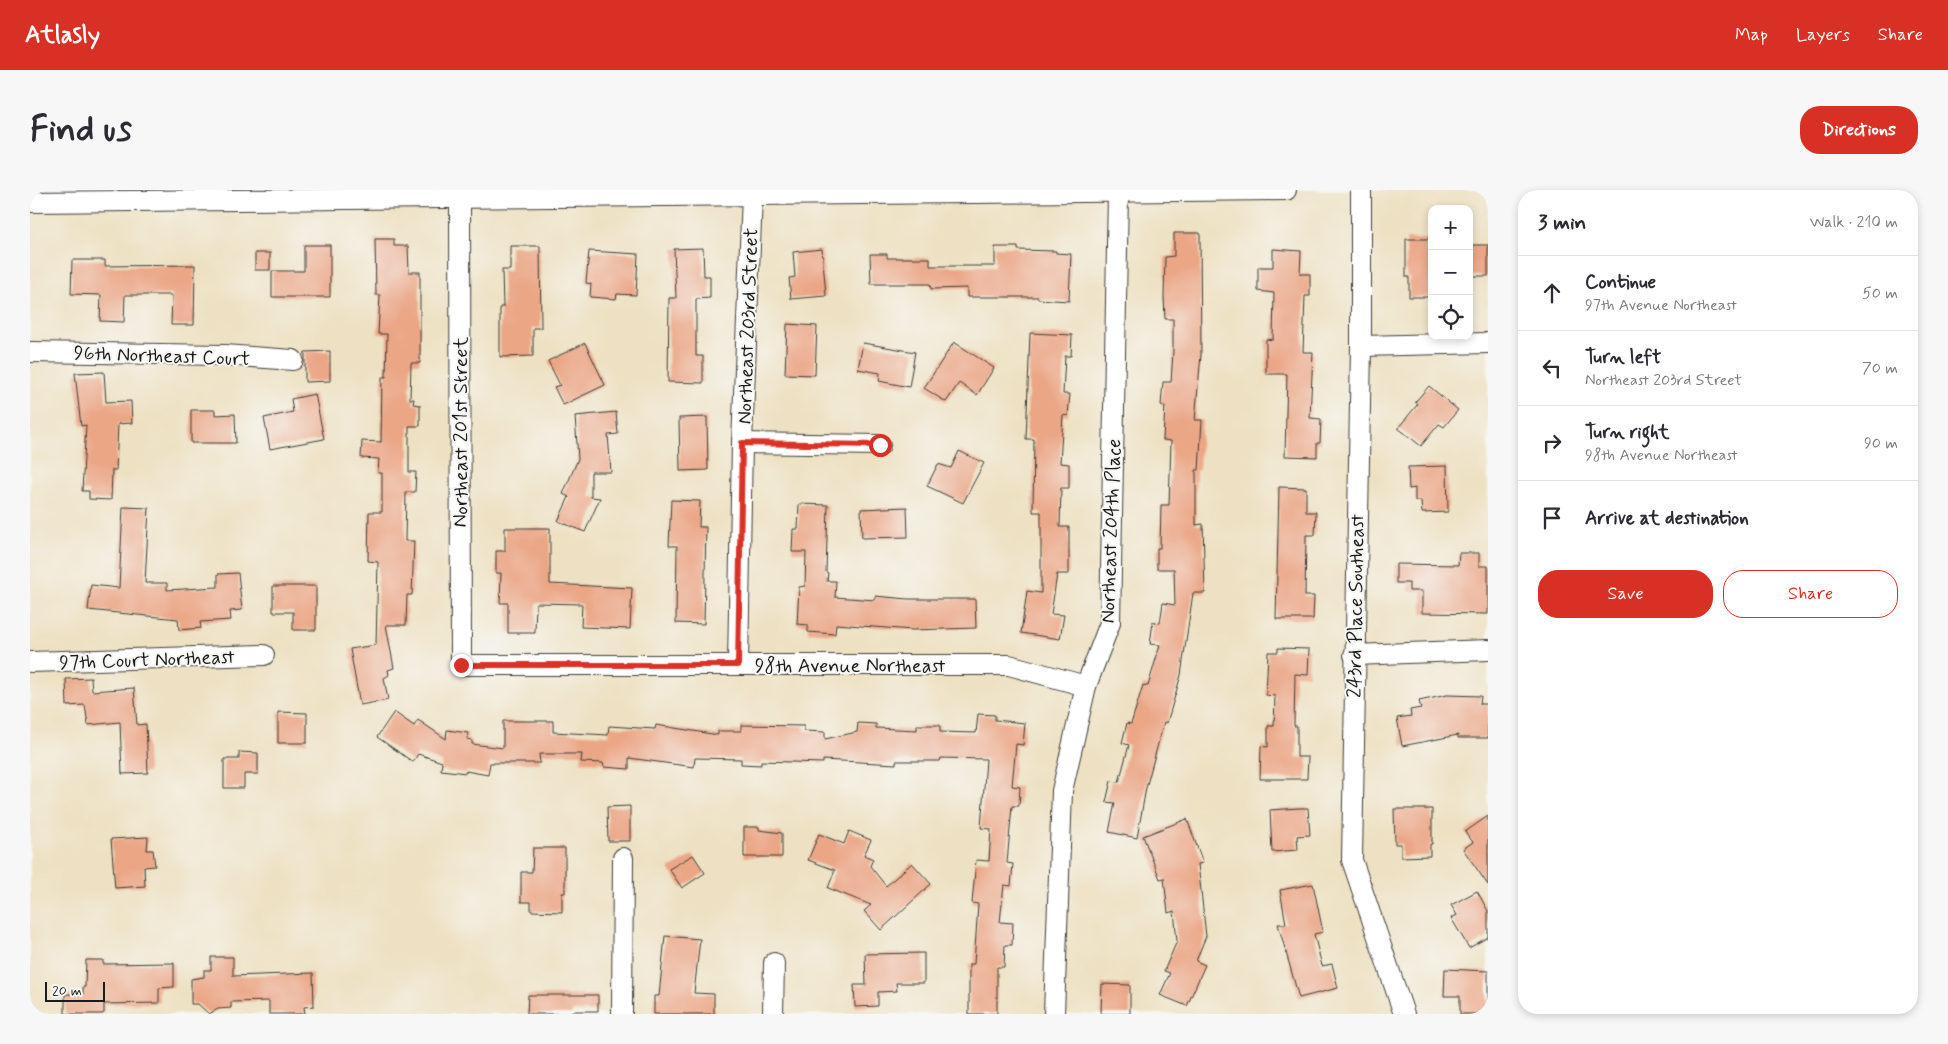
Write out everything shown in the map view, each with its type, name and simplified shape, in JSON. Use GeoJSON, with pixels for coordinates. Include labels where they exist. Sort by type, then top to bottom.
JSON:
{"type":"FeatureCollection","features":[{"type":"Feature","properties":{"kind":"street"},"geometry":{"type":"LineString","coordinates":[[30,202],[460,198],[576,194],[752,196],[1286,190]]}},
{"type":"Feature","properties":{"kind":"street","name":"243rd Place Southeast"},"geometry":{"type":"LineString","coordinates":[[1361,190],[1361,346],[1354,655],[1352,860],[1404,1014]]}},
{"type":"Feature","properties":{"kind":"street","name":"Northeast 204th Place"},"geometry":{"type":"LineString","coordinates":[[1054,1014],[1062,791],[1086,686],[1110,622],[1118,192]]}},
{"type":"Feature","properties":{"kind":"street","name":"Northeast 203rd Street"},"geometry":{"type":"LineString","coordinates":[[738,665],[742,443],[752,196]]}},
{"type":"Feature","properties":{"kind":"street","name":"Northeast 201st Street"},"geometry":{"type":"LineString","coordinates":[[460,198],[461,665]]}},
{"type":"Feature","properties":{"kind":"street"},"geometry":{"type":"LineString","coordinates":[[1361,346],[1488,344]]}},
{"type":"Feature","properties":{"kind":"street","name":"96th Northeast Court"},"geometry":{"type":"LineString","coordinates":[[30,352],[225,355],[293,360]]}},
{"type":"Feature","properties":{"kind":"street"},"geometry":{"type":"LineString","coordinates":[[742,443],[880,445]]}},
{"type":"Feature","properties":{"kind":"street"},"geometry":{"type":"LineString","coordinates":[[1354,655],[1488,650]]}},
{"type":"Feature","properties":{"kind":"street","name":"97th Court Northeast"},"geometry":{"type":"LineString","coordinates":[[30,662],[264,655]]}},
{"type":"Feature","properties":{"kind":"street","name":"98th Avenue Northeast"},"geometry":{"type":"LineString","coordinates":[[461,665],[1009,665],[1086,686]]}},
{"type":"Feature","properties":{"kind":"street"},"geometry":{"type":"LineString","coordinates":[[622,1014],[623,858]]}},
{"type":"Feature","properties":{"kind":"street"},"geometry":{"type":"LineString","coordinates":[[773,1014],[774,963]]}},
{"type":"Feature","properties":{"kind":"building"},"geometry":{"type":"Polygon","coordinates":[[[1174,233],[1200,233],[1201,355],[1195,420],[1202,420],[1199,470],[1196,470],[1196,525],[1203,524],[1205,593],[1193,593],[1181,675],[1167,723],[1164,722],[1146,788],[1137,838],[1109,832],[1115,803],[1106,802],[1111,781],[1119,782],[1129,745],[1122,743],[1127,723],[1131,724],[1143,685],[1148,686],[1160,645],[1150,644],[1153,622],[1160,623],[1163,603],[1175,605],[1174,569],[1157,569],[1157,548],[1160,548],[1161,505],[1169,505],[1171,441],[1163,440],[1165,406],[1161,405],[1163,382],[1171,382],[1173,319],[1165,319],[1164,296],[1165,257],[1174,256],[1174,233]]]}},
{"type":"Feature","properties":{"kind":"building"},"geometry":{"type":"Polygon","coordinates":[[[375,239],[394,239],[394,246],[408,246],[409,272],[420,272],[420,363],[411,363],[410,399],[414,399],[413,404],[420,405],[420,426],[409,426],[409,472],[416,472],[415,492],[406,492],[405,541],[414,541],[412,595],[407,595],[406,625],[386,625],[394,668],[388,670],[389,675],[384,678],[388,700],[360,705],[350,649],[376,645],[378,562],[368,561],[369,512],[382,512],[382,473],[378,473],[379,459],[361,458],[362,441],[381,442],[382,377],[386,377],[387,334],[378,334],[380,295],[376,295],[375,239]]]}},
{"type":"Feature","properties":{"kind":"building"},"geometry":{"type":"Polygon","coordinates":[[[1406,239],[1428,239],[1428,297],[1409,297],[1409,277],[1406,277],[1406,239]]]}},
{"type":"Feature","properties":{"kind":"building"},"geometry":{"type":"Polygon","coordinates":[[[304,245],[330,245],[330,297],[272,297],[272,271],[304,271],[304,245]]]}},
{"type":"Feature","properties":{"kind":"building"},"geometry":{"type":"Polygon","coordinates":[[[1473,245],[1488,245],[1488,276],[1473,276],[1473,245]]]}},
{"type":"Feature","properties":{"kind":"building"},"geometry":{"type":"Polygon","coordinates":[[[510,246],[540,246],[541,328],[533,328],[533,356],[500,357],[500,307],[503,307],[502,270],[510,270],[510,246]]]}},
{"type":"Feature","properties":{"kind":"building"},"geometry":{"type":"Polygon","coordinates":[[[995,247],[1018,247],[1018,250],[1056,251],[1056,253],[1071,254],[1069,301],[1038,299],[1038,297],[967,297],[967,288],[931,289],[930,284],[871,284],[870,254],[887,254],[887,258],[930,258],[930,266],[995,266],[995,247]]]}},
{"type":"Feature","properties":{"kind":"building"},"geometry":{"type":"Polygon","coordinates":[[[703,248],[704,276],[710,276],[710,298],[696,299],[696,356],[703,356],[703,383],[668,382],[669,298],[676,298],[674,249],[703,248]]]}},
{"type":"Feature","properties":{"kind":"building"},"geometry":{"type":"Polygon","coordinates":[[[822,249],[826,296],[791,299],[789,278],[795,277],[793,252],[822,249]]]}},
{"type":"Feature","properties":{"kind":"building"},"geometry":{"type":"Polygon","coordinates":[[[1273,249],[1301,251],[1300,274],[1310,274],[1310,296],[1305,296],[1303,352],[1313,352],[1310,418],[1321,419],[1320,443],[1317,443],[1317,457],[1285,456],[1287,374],[1266,374],[1266,339],[1273,340],[1274,293],[1258,291],[1258,267],[1273,267],[1273,249]]]}},
{"type":"Feature","properties":{"kind":"building"},"geometry":{"type":"Polygon","coordinates":[[[589,251],[638,254],[636,295],[617,294],[616,299],[590,297],[591,284],[586,283],[589,251]]]}},
{"type":"Feature","properties":{"kind":"building"},"geometry":{"type":"Polygon","coordinates":[[[255,253],[270,253],[270,270],[255,270],[255,253]]]}},
{"type":"Feature","properties":{"kind":"building"},"geometry":{"type":"Polygon","coordinates":[[[72,260],[105,260],[105,266],[195,265],[194,325],[171,325],[172,295],[125,295],[124,322],[100,321],[101,295],[71,294],[72,260]]]}},
{"type":"Feature","properties":{"kind":"building"},"geometry":{"type":"Polygon","coordinates":[[[787,324],[817,326],[815,375],[785,374],[787,324]]]}},
{"type":"Feature","properties":{"kind":"building"},"geometry":{"type":"Polygon","coordinates":[[[1030,333],[1072,335],[1071,356],[1065,356],[1063,394],[1070,394],[1068,416],[1063,415],[1060,463],[1069,464],[1069,488],[1061,488],[1060,527],[1069,527],[1069,574],[1057,574],[1051,614],[1064,615],[1060,639],[1021,633],[1027,591],[1041,593],[1041,512],[1033,512],[1034,439],[1026,439],[1030,333]]]}},
{"type":"Feature","properties":{"kind":"building"},"geometry":{"type":"Polygon","coordinates":[[[954,342],[994,368],[977,395],[959,383],[946,402],[924,388],[954,342]]]}},
{"type":"Feature","properties":{"kind":"building"},"geometry":{"type":"Polygon","coordinates":[[[585,343],[605,385],[563,405],[554,387],[560,385],[548,361],[585,343]]]}},
{"type":"Feature","properties":{"kind":"building"},"geometry":{"type":"Polygon","coordinates":[[[863,343],[915,352],[909,387],[879,381],[880,373],[858,369],[863,343]]]}},
{"type":"Feature","properties":{"kind":"building"},"geometry":{"type":"Polygon","coordinates":[[[330,351],[330,381],[305,382],[305,352],[330,351]]]}},
{"type":"Feature","properties":{"kind":"building"},"geometry":{"type":"Polygon","coordinates":[[[104,372],[106,402],[131,401],[132,423],[118,424],[116,470],[112,470],[111,500],[89,499],[89,491],[82,491],[86,425],[81,426],[75,373],[104,372]]]}},
{"type":"Feature","properties":{"kind":"building"},"geometry":{"type":"Polygon","coordinates":[[[1429,386],[1458,410],[1444,427],[1439,424],[1421,446],[1398,428],[1418,404],[1415,402],[1429,386]]]}},
{"type":"Feature","properties":{"kind":"building"},"geometry":{"type":"Polygon","coordinates":[[[315,394],[324,439],[270,449],[264,418],[293,412],[291,399],[315,394]]]}},
{"type":"Feature","properties":{"kind":"building"},"geometry":{"type":"Polygon","coordinates":[[[191,410],[215,410],[215,415],[235,414],[236,443],[191,443],[191,410]]]}},
{"type":"Feature","properties":{"kind":"building"},"geometry":{"type":"Polygon","coordinates":[[[616,412],[618,434],[608,435],[611,472],[591,472],[591,497],[600,498],[585,532],[558,521],[569,497],[563,494],[578,459],[575,416],[616,412]]]}},
{"type":"Feature","properties":{"kind":"building"},"geometry":{"type":"Polygon","coordinates":[[[707,417],[708,470],[680,471],[679,418],[707,417]]]}},
{"type":"Feature","properties":{"kind":"building"},"geometry":{"type":"Polygon","coordinates":[[[959,451],[984,463],[963,503],[927,486],[938,464],[951,468],[959,451]]]}},
{"type":"Feature","properties":{"kind":"building"},"geometry":{"type":"Polygon","coordinates":[[[1447,466],[1448,512],[1422,513],[1421,501],[1415,501],[1415,488],[1409,489],[1408,467],[1447,466]]]}},
{"type":"Feature","properties":{"kind":"building"},"geometry":{"type":"Polygon","coordinates":[[[1279,487],[1306,488],[1306,512],[1316,512],[1315,535],[1306,535],[1305,596],[1314,596],[1313,619],[1276,619],[1279,487]]]}},
{"type":"Feature","properties":{"kind":"building"},"geometry":{"type":"Polygon","coordinates":[[[671,500],[700,501],[699,527],[706,527],[704,624],[676,623],[677,546],[669,546],[671,500]]]}},
{"type":"Feature","properties":{"kind":"building"},"geometry":{"type":"Polygon","coordinates":[[[799,504],[828,505],[826,572],[828,573],[827,581],[836,581],[835,597],[875,600],[875,596],[908,599],[975,599],[976,628],[912,630],[836,624],[835,634],[808,632],[808,625],[797,624],[799,587],[805,586],[806,552],[792,552],[793,529],[798,529],[799,504]]]}},
{"type":"Feature","properties":{"kind":"building"},"geometry":{"type":"Polygon","coordinates":[[[123,507],[149,508],[145,583],[167,583],[167,590],[218,587],[218,574],[238,573],[242,610],[230,611],[231,620],[200,622],[201,628],[179,630],[178,619],[88,610],[91,585],[119,588],[123,507]]]}},
{"type":"Feature","properties":{"kind":"building"},"geometry":{"type":"Polygon","coordinates":[[[907,507],[908,537],[862,538],[861,509],[907,507]]]}},
{"type":"Feature","properties":{"kind":"building"},"geometry":{"type":"Polygon","coordinates":[[[505,528],[550,528],[550,584],[632,588],[630,629],[581,627],[582,604],[536,603],[535,633],[508,633],[508,603],[500,603],[501,573],[496,573],[496,551],[505,551],[505,528]]]}},
{"type":"Feature","properties":{"kind":"building"},"geometry":{"type":"Polygon","coordinates":[[[1459,553],[1479,553],[1479,566],[1488,566],[1488,614],[1422,613],[1422,591],[1409,591],[1409,583],[1396,583],[1396,564],[1458,565],[1459,553]]]}},
{"type":"Feature","properties":{"kind":"building"},"geometry":{"type":"Polygon","coordinates":[[[273,586],[316,586],[316,630],[293,630],[293,612],[273,612],[273,586]]]}},
{"type":"Feature","properties":{"kind":"building"},"geometry":{"type":"Polygon","coordinates":[[[1278,648],[1309,649],[1308,675],[1295,674],[1294,726],[1297,726],[1297,757],[1308,757],[1307,779],[1260,779],[1261,746],[1268,747],[1268,726],[1274,726],[1275,696],[1266,695],[1268,652],[1278,652],[1278,648]]]}},
{"type":"Feature","properties":{"kind":"building"},"geometry":{"type":"Polygon","coordinates":[[[91,678],[92,691],[134,688],[137,725],[146,724],[148,773],[122,774],[120,722],[88,725],[85,705],[67,706],[66,679],[91,678]]]}},
{"type":"Feature","properties":{"kind":"building"},"geometry":{"type":"Polygon","coordinates":[[[1447,695],[1481,696],[1480,704],[1488,704],[1488,738],[1458,738],[1458,735],[1402,746],[1397,718],[1411,716],[1410,710],[1421,708],[1419,701],[1447,695]]]}},
{"type":"Feature","properties":{"kind":"building"},"geometry":{"type":"Polygon","coordinates":[[[278,712],[307,713],[307,743],[278,743],[278,712]]]}},
{"type":"Feature","properties":{"kind":"building"},"geometry":{"type":"Polygon","coordinates":[[[394,712],[414,726],[418,720],[446,739],[447,730],[468,733],[467,739],[472,740],[472,744],[503,748],[503,721],[553,721],[553,732],[608,735],[609,726],[655,729],[656,725],[718,735],[718,731],[741,731],[741,725],[804,726],[804,731],[825,732],[825,739],[857,732],[858,723],[876,724],[876,728],[917,730],[917,725],[940,725],[940,732],[976,733],[978,714],[995,715],[995,720],[1025,723],[1023,745],[1016,744],[1012,786],[1020,787],[1019,806],[1012,806],[1007,863],[1013,864],[1011,886],[1004,885],[1000,922],[1013,923],[1012,945],[1005,945],[1004,967],[997,967],[997,1014],[969,1014],[969,964],[974,964],[978,904],[972,903],[976,860],[989,861],[991,829],[981,828],[986,759],[941,758],[940,761],[896,761],[896,764],[823,760],[823,763],[761,761],[761,765],[741,764],[741,759],[695,758],[694,767],[629,758],[629,769],[604,767],[603,763],[581,762],[582,754],[539,754],[540,763],[490,763],[488,775],[466,771],[466,773],[441,770],[442,762],[418,754],[413,762],[377,737],[394,712]]]}},
{"type":"Feature","properties":{"kind":"building"},"geometry":{"type":"Polygon","coordinates":[[[239,752],[258,753],[258,774],[244,774],[244,788],[224,788],[224,759],[239,759],[239,752]]]}},
{"type":"Feature","properties":{"kind":"building"},"geometry":{"type":"Polygon","coordinates":[[[630,806],[630,841],[608,841],[607,807],[630,806]]]}},
{"type":"Feature","properties":{"kind":"building"},"geometry":{"type":"Polygon","coordinates":[[[1308,808],[1310,835],[1297,836],[1298,850],[1272,852],[1270,810],[1308,808]]]}},
{"type":"Feature","properties":{"kind":"building"},"geometry":{"type":"Polygon","coordinates":[[[1394,809],[1432,809],[1430,856],[1401,857],[1401,844],[1395,844],[1394,809]]]}},
{"type":"Feature","properties":{"kind":"building"},"geometry":{"type":"Polygon","coordinates":[[[1488,816],[1488,885],[1463,849],[1473,842],[1465,832],[1488,816]]]}},
{"type":"Feature","properties":{"kind":"building"},"geometry":{"type":"Polygon","coordinates":[[[1187,819],[1203,863],[1198,864],[1206,936],[1196,961],[1205,965],[1187,1006],[1160,995],[1170,973],[1164,971],[1177,941],[1174,911],[1168,913],[1164,878],[1160,879],[1143,836],[1187,819]]]}},
{"type":"Feature","properties":{"kind":"building"},"geometry":{"type":"Polygon","coordinates":[[[744,827],[759,827],[759,830],[782,833],[782,857],[744,857],[744,827]]]}},
{"type":"Feature","properties":{"kind":"building"},"geometry":{"type":"Polygon","coordinates":[[[849,831],[871,840],[864,855],[873,859],[870,866],[886,886],[912,863],[931,884],[881,930],[864,911],[871,905],[828,888],[835,870],[808,860],[819,834],[844,844],[849,831]]]}},
{"type":"Feature","properties":{"kind":"building"},"geometry":{"type":"Polygon","coordinates":[[[148,837],[147,850],[153,850],[155,866],[144,867],[145,886],[115,888],[111,839],[148,837]]]}},
{"type":"Feature","properties":{"kind":"building"},"geometry":{"type":"Polygon","coordinates":[[[533,848],[565,848],[565,893],[562,893],[562,912],[531,911],[531,902],[521,902],[521,872],[532,872],[533,848]]]}},
{"type":"Feature","properties":{"kind":"building"},"geometry":{"type":"Polygon","coordinates":[[[693,855],[705,873],[682,888],[669,869],[693,855]]]}},
{"type":"Feature","properties":{"kind":"building"},"geometry":{"type":"Polygon","coordinates":[[[1313,884],[1323,932],[1314,934],[1322,966],[1332,964],[1338,988],[1299,998],[1278,924],[1286,924],[1280,890],[1313,884]]]}},
{"type":"Feature","properties":{"kind":"building"},"geometry":{"type":"Polygon","coordinates":[[[1477,891],[1488,911],[1488,937],[1469,948],[1451,918],[1457,915],[1451,905],[1477,891]]]}},
{"type":"Feature","properties":{"kind":"building"},"geometry":{"type":"Polygon","coordinates":[[[665,936],[700,939],[694,993],[714,994],[714,1014],[654,1014],[654,996],[659,996],[665,936]]]}},
{"type":"Feature","properties":{"kind":"building"},"geometry":{"type":"Polygon","coordinates":[[[924,953],[924,983],[896,983],[897,991],[878,992],[878,1006],[855,1007],[854,985],[866,985],[865,954],[924,953]]]}},
{"type":"Feature","properties":{"kind":"building"},"geometry":{"type":"Polygon","coordinates":[[[211,957],[233,957],[233,976],[313,973],[314,1006],[304,1007],[305,1014],[269,1014],[269,1001],[231,1002],[231,1008],[218,1009],[209,1014],[198,1004],[191,1004],[191,979],[204,977],[204,970],[211,970],[211,957]]]}},
{"type":"Feature","properties":{"kind":"building"},"geometry":{"type":"Polygon","coordinates":[[[86,960],[103,960],[103,964],[174,963],[174,987],[159,988],[159,1003],[104,1004],[104,1013],[102,1014],[65,1014],[65,994],[83,995],[86,960]]]}},
{"type":"Feature","properties":{"kind":"building"},"geometry":{"type":"Polygon","coordinates":[[[1445,969],[1488,971],[1488,1014],[1460,1014],[1460,996],[1444,996],[1445,969]]]}},
{"type":"Feature","properties":{"kind":"building"},"geometry":{"type":"Polygon","coordinates":[[[1102,984],[1130,985],[1130,1014],[1101,1014],[1102,984]]]}},
{"type":"Feature","properties":{"kind":"building"},"geometry":{"type":"Polygon","coordinates":[[[528,995],[598,995],[598,1011],[572,1011],[572,1014],[527,1014],[528,995]]]}},
{"type":"Feature","properties":{"kind":"route"},"geometry":{"type":"LineString","coordinates":[[461,665],[738,665],[742,443],[880,445]]}}]}
